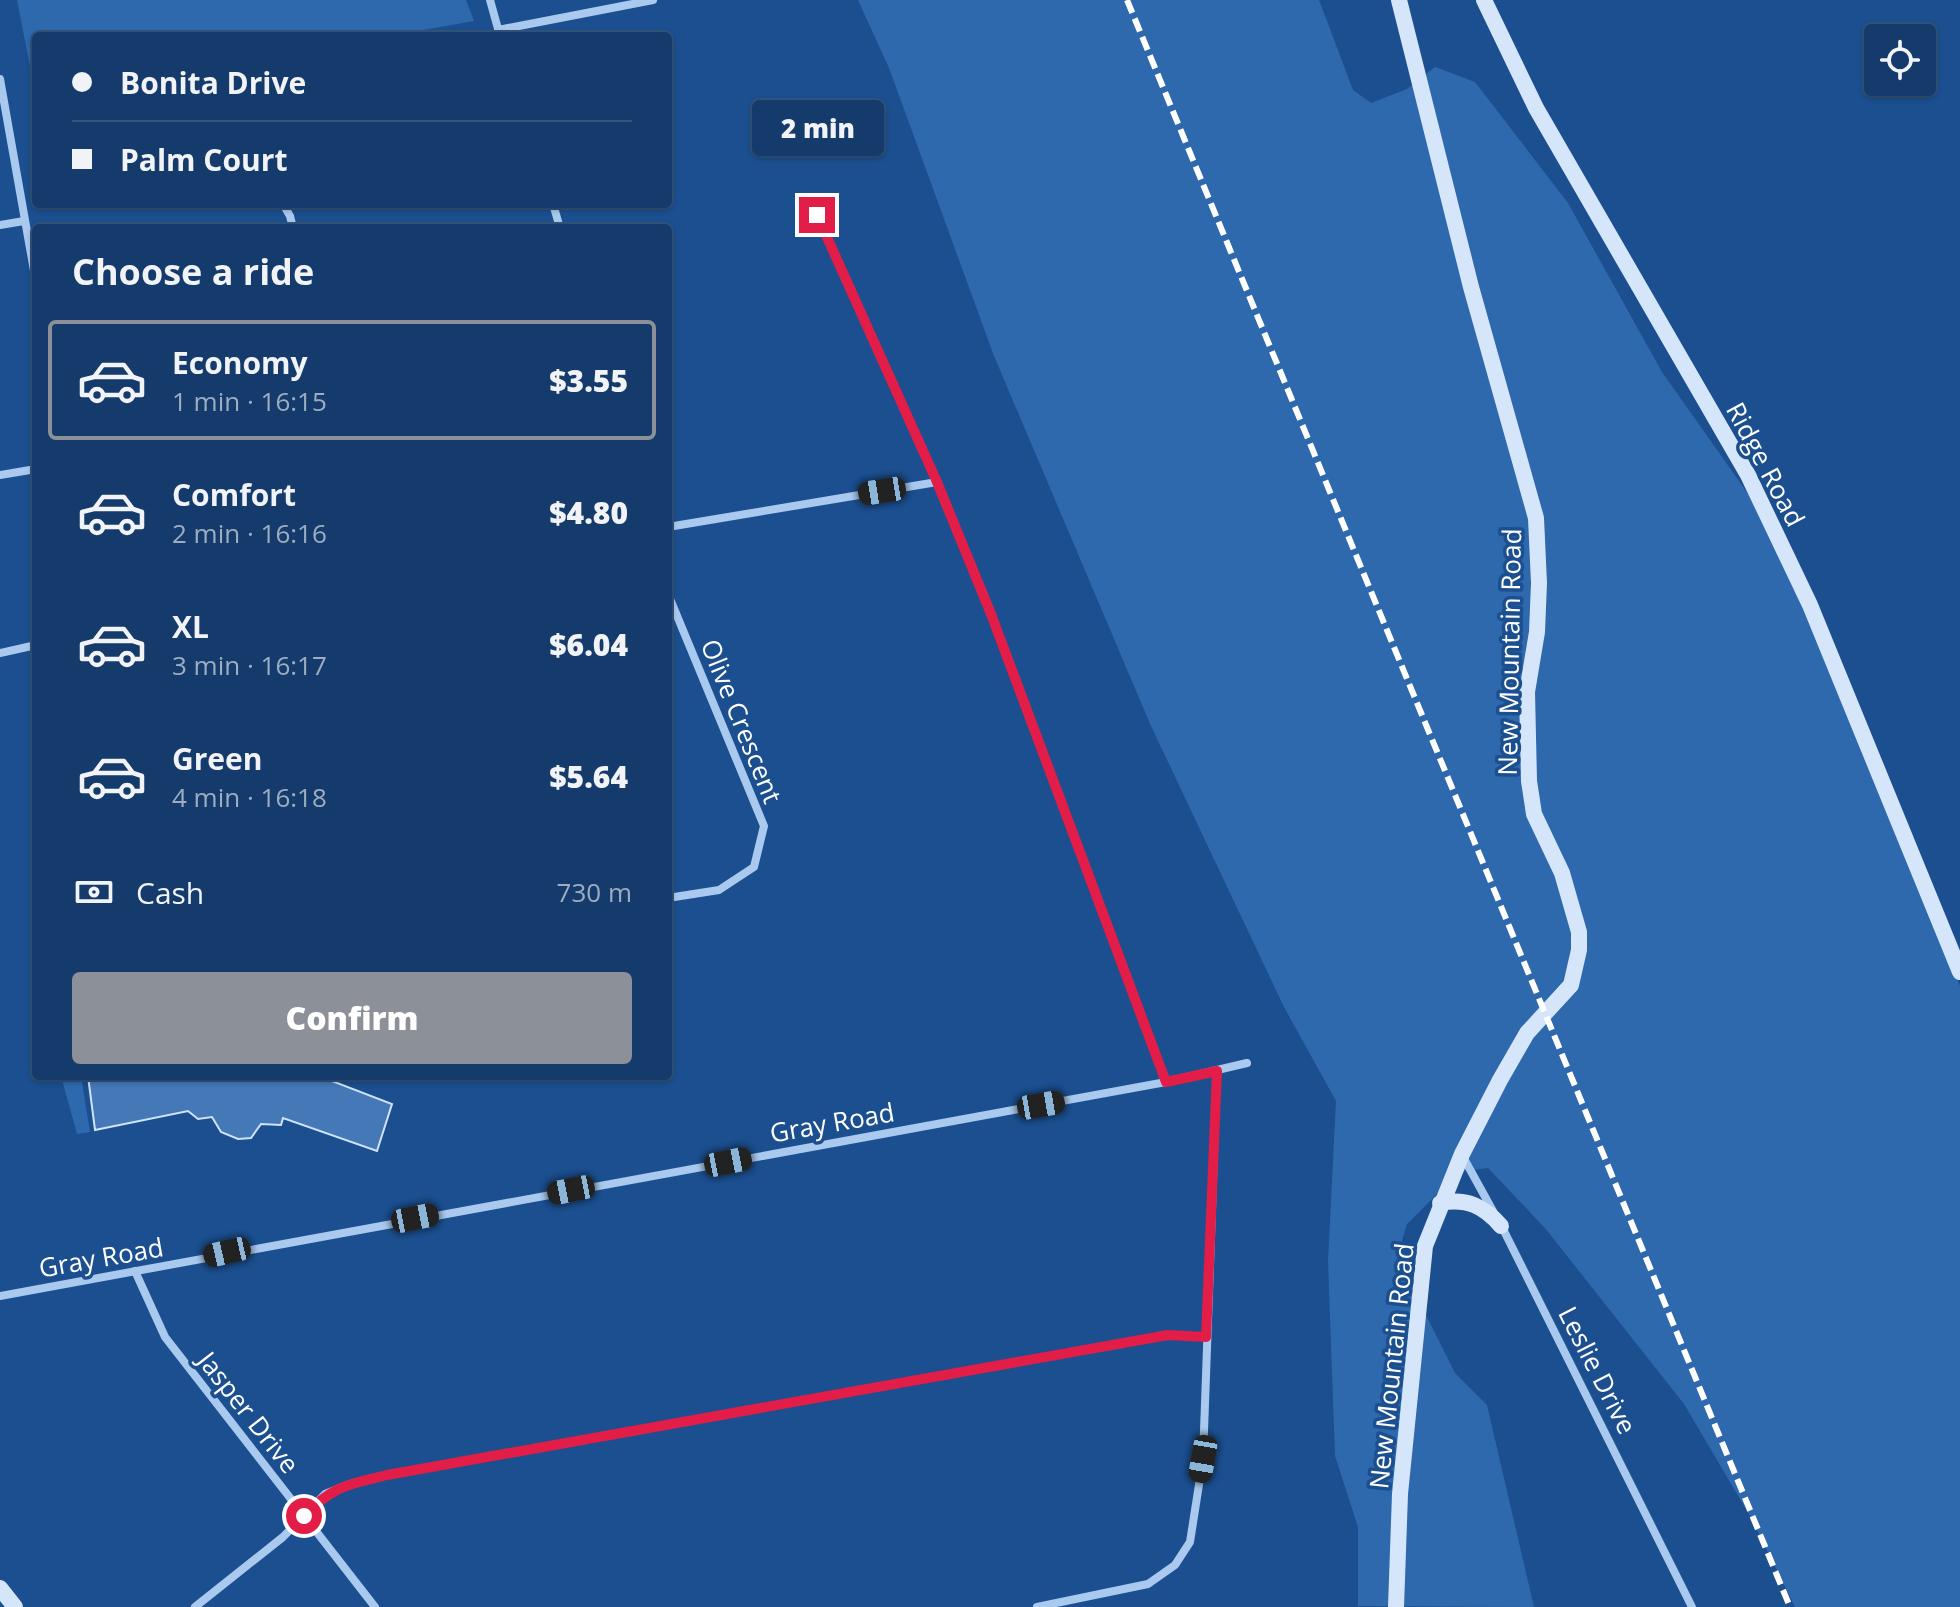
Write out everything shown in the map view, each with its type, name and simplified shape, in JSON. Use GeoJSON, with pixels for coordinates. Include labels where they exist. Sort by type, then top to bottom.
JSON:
{"type":"FeatureCollection","features":[{"type":"Feature","properties":{"kind":"main road","name":"New Mountain Road"},"geometry":{"type":"LineString","coordinates":[[1396,1607],[1400,1494],[1425,1246],[1462,1154],[1527,1033],[1571,985],[1579,950],[1579,932],[1562,873],[1534,814],[1529,781],[1527,692],[1537,632],[1539,583],[1536,518],[1471,287],[1399,0]]}},
{"type":"Feature","properties":{"kind":"main road","name":"Ridge Road"},"geometry":{"type":"LineString","coordinates":[[1484,0],[1557,145],[1748,475],[1810,605],[1954,942],[1960,972]]}},
{"type":"Feature","properties":{"kind":"main road"},"geometry":{"type":"LineString","coordinates":[[1440,1203],[1462,1201],[1473,1204],[1490,1213],[1501,1226]]}},
{"type":"Feature","properties":{"kind":"main road"},"geometry":{"type":"LineString","coordinates":[[0,1588],[15,1607]]}},
{"type":"Feature","properties":{"kind":"street"},"geometry":{"type":"LineString","coordinates":[[490,0],[499,32]]}},
{"type":"Feature","properties":{"kind":"street"},"geometry":{"type":"LineString","coordinates":[[504,32],[653,0]]}},
{"type":"Feature","properties":{"kind":"street"},"geometry":{"type":"LineString","coordinates":[[0,79],[32,262]]}},
{"type":"Feature","properties":{"kind":"street"},"geometry":{"type":"LineString","coordinates":[[817,215],[937,482],[991,614],[1166,1082]]}},
{"type":"Feature","properties":{"kind":"street"},"geometry":{"type":"LineString","coordinates":[[0,225],[24,221]]}},
{"type":"Feature","properties":{"kind":"street"},"geometry":{"type":"LineString","coordinates":[[0,475],[32,470]]}},
{"type":"Feature","properties":{"kind":"street"},"geometry":{"type":"LineString","coordinates":[[672,526],[937,482]]}},
{"type":"Feature","properties":{"kind":"street","name":"Olive Crescent"},"geometry":{"type":"LineString","coordinates":[[672,604],[764,826],[754,867],[719,890],[672,897]]}},
{"type":"Feature","properties":{"kind":"street"},"geometry":{"type":"LineString","coordinates":[[0,653],[32,646]]}},
{"type":"Feature","properties":{"kind":"street","name":"Gray Road"},"geometry":{"type":"LineString","coordinates":[[0,1296],[1166,1082],[1247,1063]]}},
{"type":"Feature","properties":{"kind":"street"},"geometry":{"type":"LineString","coordinates":[[1037,1607],[1148,1584],[1175,1565],[1190,1542],[1203,1459],[1217,1071]]}},
{"type":"Feature","properties":{"kind":"street","name":"Leslie Drive"},"geometry":{"type":"LineString","coordinates":[[1462,1154],[1692,1607]]}},
{"type":"Feature","properties":{"kind":"street","name":"Jasper Drive"},"geometry":{"type":"LineString","coordinates":[[135,1271],[165,1337],[375,1607]]}},
{"type":"Feature","properties":{"kind":"street"},"geometry":{"type":"LineString","coordinates":[[195,1607],[283,1537],[325,1494],[350,1484],[1168,1335],[1206,1337]]}},
{"type":"Feature","properties":{"kind":"shaded area"},"geometry":{"type":"Polygon","coordinates":[[[17,0],[466,0],[474,21],[412,32],[32,32],[32,77],[17,0]]]}},
{"type":"Feature","properties":{"kind":"shaded area"},"geometry":{"type":"Polygon","coordinates":[[[858,0],[1319,0],[1353,90],[1371,103],[1407,89],[1435,67],[1475,82],[1568,203],[1662,372],[1785,546],[1960,986],[1960,1607],[1795,1607],[1750,1516],[1684,1404],[1545,1228],[1488,1168],[1459,1172],[1407,1224],[1397,1257],[1455,1373],[1487,1405],[1534,1607],[1358,1606],[1358,1527],[1335,1456],[1328,1261],[1336,1101],[1284,1007],[1151,726],[994,356],[889,68],[858,0]]]}},
{"type":"Feature","properties":{"kind":"shaded area"},"geometry":{"type":"Polygon","coordinates":[[[62,1080],[82,1080],[90,1132],[77,1134],[62,1080]]]}},
{"type":"Feature","properties":{"kind":"building"},"geometry":{"type":"Polygon","coordinates":[[[89,1080],[329,1080],[392,1104],[377,1151],[283,1118],[281,1125],[261,1124],[251,1138],[238,1139],[221,1132],[212,1117],[198,1119],[188,1111],[95,1130],[89,1080]]]}},
{"type":"Feature","properties":{"kind":"railway"},"geometry":{"type":"LineString","coordinates":[[1127,0],[1790,1607]]}},
{"type":"Feature","properties":{"kind":"route"},"geometry":{"type":"LineString","coordinates":[[304,1516],[325,1494],[387,1475],[1168,1335],[1206,1337],[1217,1071],[1166,1082],[991,614],[937,482],[817,215]]}}]}
